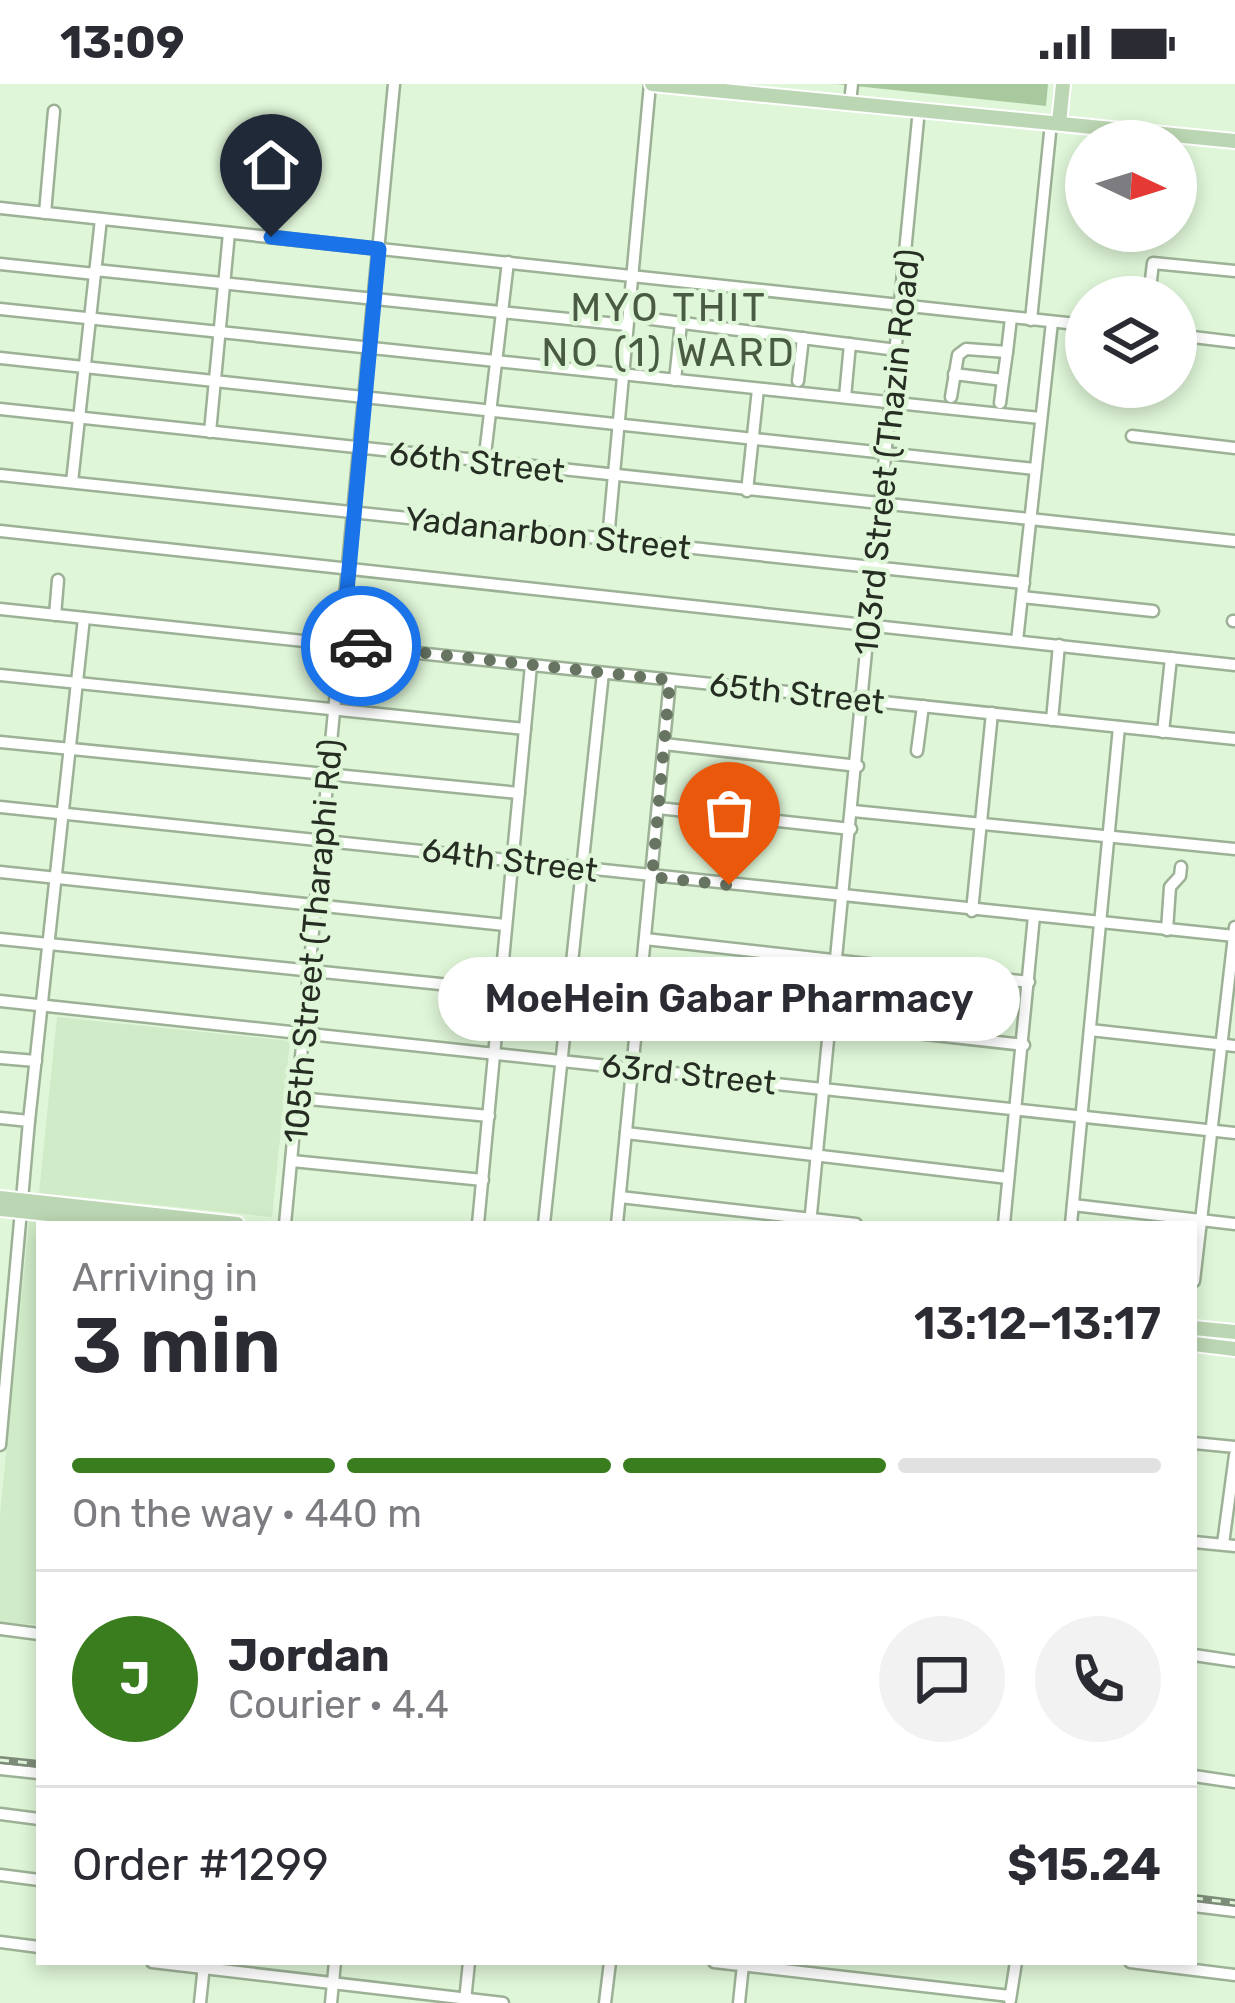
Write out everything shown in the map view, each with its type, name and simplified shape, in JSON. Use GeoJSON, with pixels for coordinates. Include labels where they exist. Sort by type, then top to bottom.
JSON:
{"type":"FeatureCollection","features":[{"type":"Feature","properties":{"kind":"main road"},"geometry":{"type":"LineString","coordinates":[[651,84],[1235,141]]}},
{"type":"Feature","properties":{"kind":"main road"},"geometry":{"type":"LineString","coordinates":[[1055,123],[1063,84]]}},
{"type":"Feature","properties":{"kind":"main road"},"geometry":{"type":"LineString","coordinates":[[0,1198],[22,1206],[124,1221]]}},
{"type":"Feature","properties":{"kind":"main road"},"geometry":{"type":"LineString","coordinates":[[0,1209],[22,1206],[201,1221]]}},
{"type":"Feature","properties":{"kind":"main road"},"geometry":{"type":"LineString","coordinates":[[1197,1328],[1235,1332]]}},
{"type":"Feature","properties":{"kind":"main road"},"geometry":{"type":"LineString","coordinates":[[1197,1345],[1235,1349]]}},
{"type":"Feature","properties":{"kind":"street","name":"105th Street (Tharaphi Rd)"},"geometry":{"type":"LineString","coordinates":[[286,1221],[394,84]]}},
{"type":"Feature","properties":{"kind":"street"},"geometry":{"type":"LineString","coordinates":[[608,539],[651,84]]}},
{"type":"Feature","properties":{"kind":"street"},"geometry":{"type":"LineString","coordinates":[[850,103],[852,84]]}},
{"type":"Feature","properties":{"kind":"street","name":"103rd Street (Thazin Road)"},"geometry":{"type":"LineString","coordinates":[[810,1221],[919,109]]}},
{"type":"Feature","properties":{"kind":"street"},"geometry":{"type":"LineString","coordinates":[[45,213],[54,111]]}},
{"type":"Feature","properties":{"kind":"street"},"geometry":{"type":"LineString","coordinates":[[1031,320],[1055,123]]}},
{"type":"Feature","properties":{"kind":"street"},"geometry":{"type":"LineString","coordinates":[[0,208],[1065,324]]}},
{"type":"Feature","properties":{"kind":"street"},"geometry":{"type":"LineString","coordinates":[[72,482],[101,219]]}},
{"type":"Feature","properties":{"kind":"street"},"geometry":{"type":"LineString","coordinates":[[210,432],[229,233]]}},
{"type":"Feature","properties":{"kind":"street"},"geometry":{"type":"LineString","coordinates":[[484,463],[508,262]]}},
{"type":"Feature","properties":{"kind":"street"},"geometry":{"type":"LineString","coordinates":[[1151,276],[1153,263],[1235,271]]}},
{"type":"Feature","properties":{"kind":"street"},"geometry":{"type":"LineString","coordinates":[[0,264],[225,282],[627,325]]}},
{"type":"Feature","properties":{"kind":"street"},"geometry":{"type":"LineString","coordinates":[[0,309],[1040,418]]}},
{"type":"Feature","properties":{"kind":"street"},"geometry":{"type":"LineString","coordinates":[[1000,403],[1011,318]]}},
{"type":"Feature","properties":{"kind":"street"},"geometry":{"type":"LineString","coordinates":[[651,319],[897,350]]}},
{"type":"Feature","properties":{"kind":"street"},"geometry":{"type":"LineString","coordinates":[[675,380],[681,322]]}},
{"type":"Feature","properties":{"kind":"street"},"geometry":{"type":"LineString","coordinates":[[1017,640],[1052,322]]}},
{"type":"Feature","properties":{"kind":"street"},"geometry":{"type":"LineString","coordinates":[[1197,337],[1235,342]]}},
{"type":"Feature","properties":{"kind":"street"},"geometry":{"type":"LineString","coordinates":[[798,381],[803,338]]}},
{"type":"Feature","properties":{"kind":"street"},"geometry":{"type":"LineString","coordinates":[[845,397],[850,344]]}},
{"type":"Feature","properties":{"kind":"street"},"geometry":{"type":"LineString","coordinates":[[951,397],[958,355],[966,350],[1007,352]]}},
{"type":"Feature","properties":{"kind":"street"},"geometry":{"type":"LineString","coordinates":[[0,358],[1035,469]]}},
{"type":"Feature","properties":{"kind":"street"},"geometry":{"type":"LineString","coordinates":[[954,374],[1003,380]]}},
{"type":"Feature","properties":{"kind":"street"},"geometry":{"type":"LineString","coordinates":[[747,491],[758,389]]}},
{"type":"Feature","properties":{"kind":"street","name":"66th Street"},"geometry":{"type":"LineString","coordinates":[[0,409],[1235,542]]}},
{"type":"Feature","properties":{"kind":"street"},"geometry":{"type":"LineString","coordinates":[[1132,436],[1235,448]]}},
{"type":"Feature","properties":{"kind":"street","name":"Yadanarbon Street"},"geometry":{"type":"LineString","coordinates":[[0,475],[1024,583]]}},
{"type":"Feature","properties":{"kind":"street"},"geometry":{"type":"LineString","coordinates":[[0,530],[1235,665]]}},
{"type":"Feature","properties":{"kind":"street"},"geometry":{"type":"LineString","coordinates":[[55,615],[58,580]]}},
{"type":"Feature","properties":{"kind":"street"},"geometry":{"type":"LineString","coordinates":[[1022,597],[1153,611]]}},
{"type":"Feature","properties":{"kind":"street","name":"65th Street"},"geometry":{"type":"LineString","coordinates":[[0,609],[1235,739]]}},
{"type":"Feature","properties":{"kind":"street"},"geometry":{"type":"LineString","coordinates":[[0,1445],[29,1121],[85,618]]}},
{"type":"Feature","properties":{"kind":"street"},"geometry":{"type":"LineString","coordinates":[[1052,720],[1059,645]]}},
{"type":"Feature","properties":{"kind":"street"},"geometry":{"type":"LineString","coordinates":[[1163,731],[1171,658]]}},
{"type":"Feature","properties":{"kind":"street"},"geometry":{"type":"LineString","coordinates":[[478,1221],[531,665]]}},
{"type":"Feature","properties":{"kind":"street"},"geometry":{"type":"LineString","coordinates":[[544,1221],[602,673]]}},
{"type":"Feature","properties":{"kind":"street"},"geometry":{"type":"LineString","coordinates":[[0,675],[525,729]]}},
{"type":"Feature","properties":{"kind":"street"},"geometry":{"type":"LineString","coordinates":[[617,1221],[670,680]]}},
{"type":"Feature","properties":{"kind":"street"},"geometry":{"type":"LineString","coordinates":[[917,751],[923,706]]}},
{"type":"Feature","properties":{"kind":"street"},"geometry":{"type":"LineString","coordinates":[[972,911],[992,713]]}},
{"type":"Feature","properties":{"kind":"street"},"geometry":{"type":"LineString","coordinates":[[1071,1221],[1119,727]]}},
{"type":"Feature","properties":{"kind":"street"},"geometry":{"type":"LineString","coordinates":[[0,742],[519,794]]}},
{"type":"Feature","properties":{"kind":"street"},"geometry":{"type":"LineString","coordinates":[[664,745],[858,766]]}},
{"type":"Feature","properties":{"kind":"street","name":"64th Street"},"geometry":{"type":"LineString","coordinates":[[0,807],[972,911],[1235,933]]}},
{"type":"Feature","properties":{"kind":"street"},"geometry":{"type":"LineString","coordinates":[[658,808],[851,829]]}},
{"type":"Feature","properties":{"kind":"street"},"geometry":{"type":"LineString","coordinates":[[853,811],[1235,849]]}},
{"type":"Feature","properties":{"kind":"street"},"geometry":{"type":"LineString","coordinates":[[1167,929],[1170,887],[1181,867]]}},
{"type":"Feature","properties":{"kind":"street"},"geometry":{"type":"LineString","coordinates":[[0,872],[505,925]]}},
{"type":"Feature","properties":{"kind":"street"},"geometry":{"type":"LineString","coordinates":[[1004,1221],[1034,916]]}},
{"type":"Feature","properties":{"kind":"street"},"geometry":{"type":"LineString","coordinates":[[1197,1258],[1228,1046],[1235,933]]}},
{"type":"Feature","properties":{"kind":"street"},"geometry":{"type":"LineString","coordinates":[[0,939],[499,990]]}},
{"type":"Feature","properties":{"kind":"street"},"geometry":{"type":"LineString","coordinates":[[645,939],[1028,982]]}},
{"type":"Feature","properties":{"kind":"street","name":"63rd Street"},"geometry":{"type":"LineString","coordinates":[[0,1001],[1235,1133]]}},
{"type":"Feature","properties":{"kind":"street"},"geometry":{"type":"LineString","coordinates":[[639,1002],[1024,1045]]}},
{"type":"Feature","properties":{"kind":"street"},"geometry":{"type":"LineString","coordinates":[[1090,1030],[1228,1046]]}},
{"type":"Feature","properties":{"kind":"street"},"geometry":{"type":"LineString","coordinates":[[0,1058],[36,1061]]}},
{"type":"Feature","properties":{"kind":"street"},"geometry":{"type":"LineString","coordinates":[[298,1098],[489,1116]]}},
{"type":"Feature","properties":{"kind":"street"},"geometry":{"type":"LineString","coordinates":[[0,1118],[29,1121]]}},
{"type":"Feature","properties":{"kind":"street"},"geometry":{"type":"LineString","coordinates":[[626,1133],[1009,1178]]}},
{"type":"Feature","properties":{"kind":"street"},"geometry":{"type":"LineString","coordinates":[[292,1161],[483,1180]]}},
{"type":"Feature","properties":{"kind":"street"},"geometry":{"type":"LineString","coordinates":[[620,1197],[802,1221]]}},
{"type":"Feature","properties":{"kind":"street"},"geometry":{"type":"LineString","coordinates":[[1072,1205],[1235,1224]]}},
{"type":"Feature","properties":{"kind":"street"},"geometry":{"type":"LineString","coordinates":[[1197,1444],[1235,1451],[1229,1545],[1197,1542]]}},
{"type":"Feature","properties":{"kind":"street"},"geometry":{"type":"LineString","coordinates":[[0,1629],[36,1634]]}},
{"type":"Feature","properties":{"kind":"street"},"geometry":{"type":"LineString","coordinates":[[1197,1655],[1235,1661]]}},
{"type":"Feature","properties":{"kind":"street"},"geometry":{"type":"LineString","coordinates":[[0,1768],[36,1773]]}},
{"type":"Feature","properties":{"kind":"street"},"geometry":{"type":"LineString","coordinates":[[1197,1776],[1235,1782]]}},
{"type":"Feature","properties":{"kind":"street"},"geometry":{"type":"LineString","coordinates":[[0,1814],[36,1819]]}},
{"type":"Feature","properties":{"kind":"street"},"geometry":{"type":"LineString","coordinates":[[0,1875],[36,1880]]}},
{"type":"Feature","properties":{"kind":"street"},"geometry":{"type":"LineString","coordinates":[[1197,1906],[1235,1911]]}},
{"type":"Feature","properties":{"kind":"street"},"geometry":{"type":"LineString","coordinates":[[0,1942],[36,1947]]}},
{"type":"Feature","properties":{"kind":"street"},"geometry":{"type":"LineString","coordinates":[[200,2003],[204,1965],[503,2003]]}},
{"type":"Feature","properties":{"kind":"street"},"geometry":{"type":"LineString","coordinates":[[331,2003],[335,1965]]}},
{"type":"Feature","properties":{"kind":"street"},"geometry":{"type":"LineString","coordinates":[[465,2001],[469,1965]]}},
{"type":"Feature","properties":{"kind":"street"},"geometry":{"type":"LineString","coordinates":[[605,2003],[610,1965]]}},
{"type":"Feature","properties":{"kind":"street"},"geometry":{"type":"LineString","coordinates":[[739,2003],[743,1965]]}},
{"type":"Feature","properties":{"kind":"street"},"geometry":{"type":"LineString","coordinates":[[750,1965],[1010,2000],[1016,1965]]}},
{"type":"Feature","properties":{"kind":"street"},"geometry":{"type":"LineString","coordinates":[[1154,1965],[1235,1975]]}},
{"type":"Feature","properties":{"kind":"shaded area"},"geometry":{"type":"Polygon","coordinates":[[[836,84],[1048,84],[1046,106],[836,84]]]}},
{"type":"Feature","properties":{"kind":"shaded area"},"geometry":{"type":"Polygon","coordinates":[[[57,1017],[290,1041],[272,1217],[39,1193],[57,1017]]]}},
{"type":"Feature","properties":{"kind":"shaded area"},"geometry":{"type":"Polygon","coordinates":[[[29,1221],[36,1222],[36,1625],[0,1622],[0,1515],[29,1221]]]}},
{"type":"Feature","properties":{"kind":"railway"},"geometry":{"type":"LineString","coordinates":[[0,1760],[36,1764]]}},
{"type":"Feature","properties":{"kind":"railway"},"geometry":{"type":"LineString","coordinates":[[1197,1898],[1235,1903]]}},
{"type":"Feature","properties":{"kind":"way so far"},"geometry":{"type":"LineString","coordinates":[[361,646],[670,680],[652,877],[729,885]]}},
{"type":"Feature","properties":{"kind":"place","name":"MoeHein Gabar Pharmacy"},"geometry":{"type":"Point","coordinates":[729,885]}},
{"type":"Feature","properties":{"kind":"district","name":"MYO THIT NO (1) WARD"},"geometry":{"type":"Point","coordinates":[669,330]}},
{"type":"Feature","properties":{"kind":"route"},"geometry":{"type":"LineString","coordinates":[[271,237],[379,249],[342,644],[361,646]]}}]}
